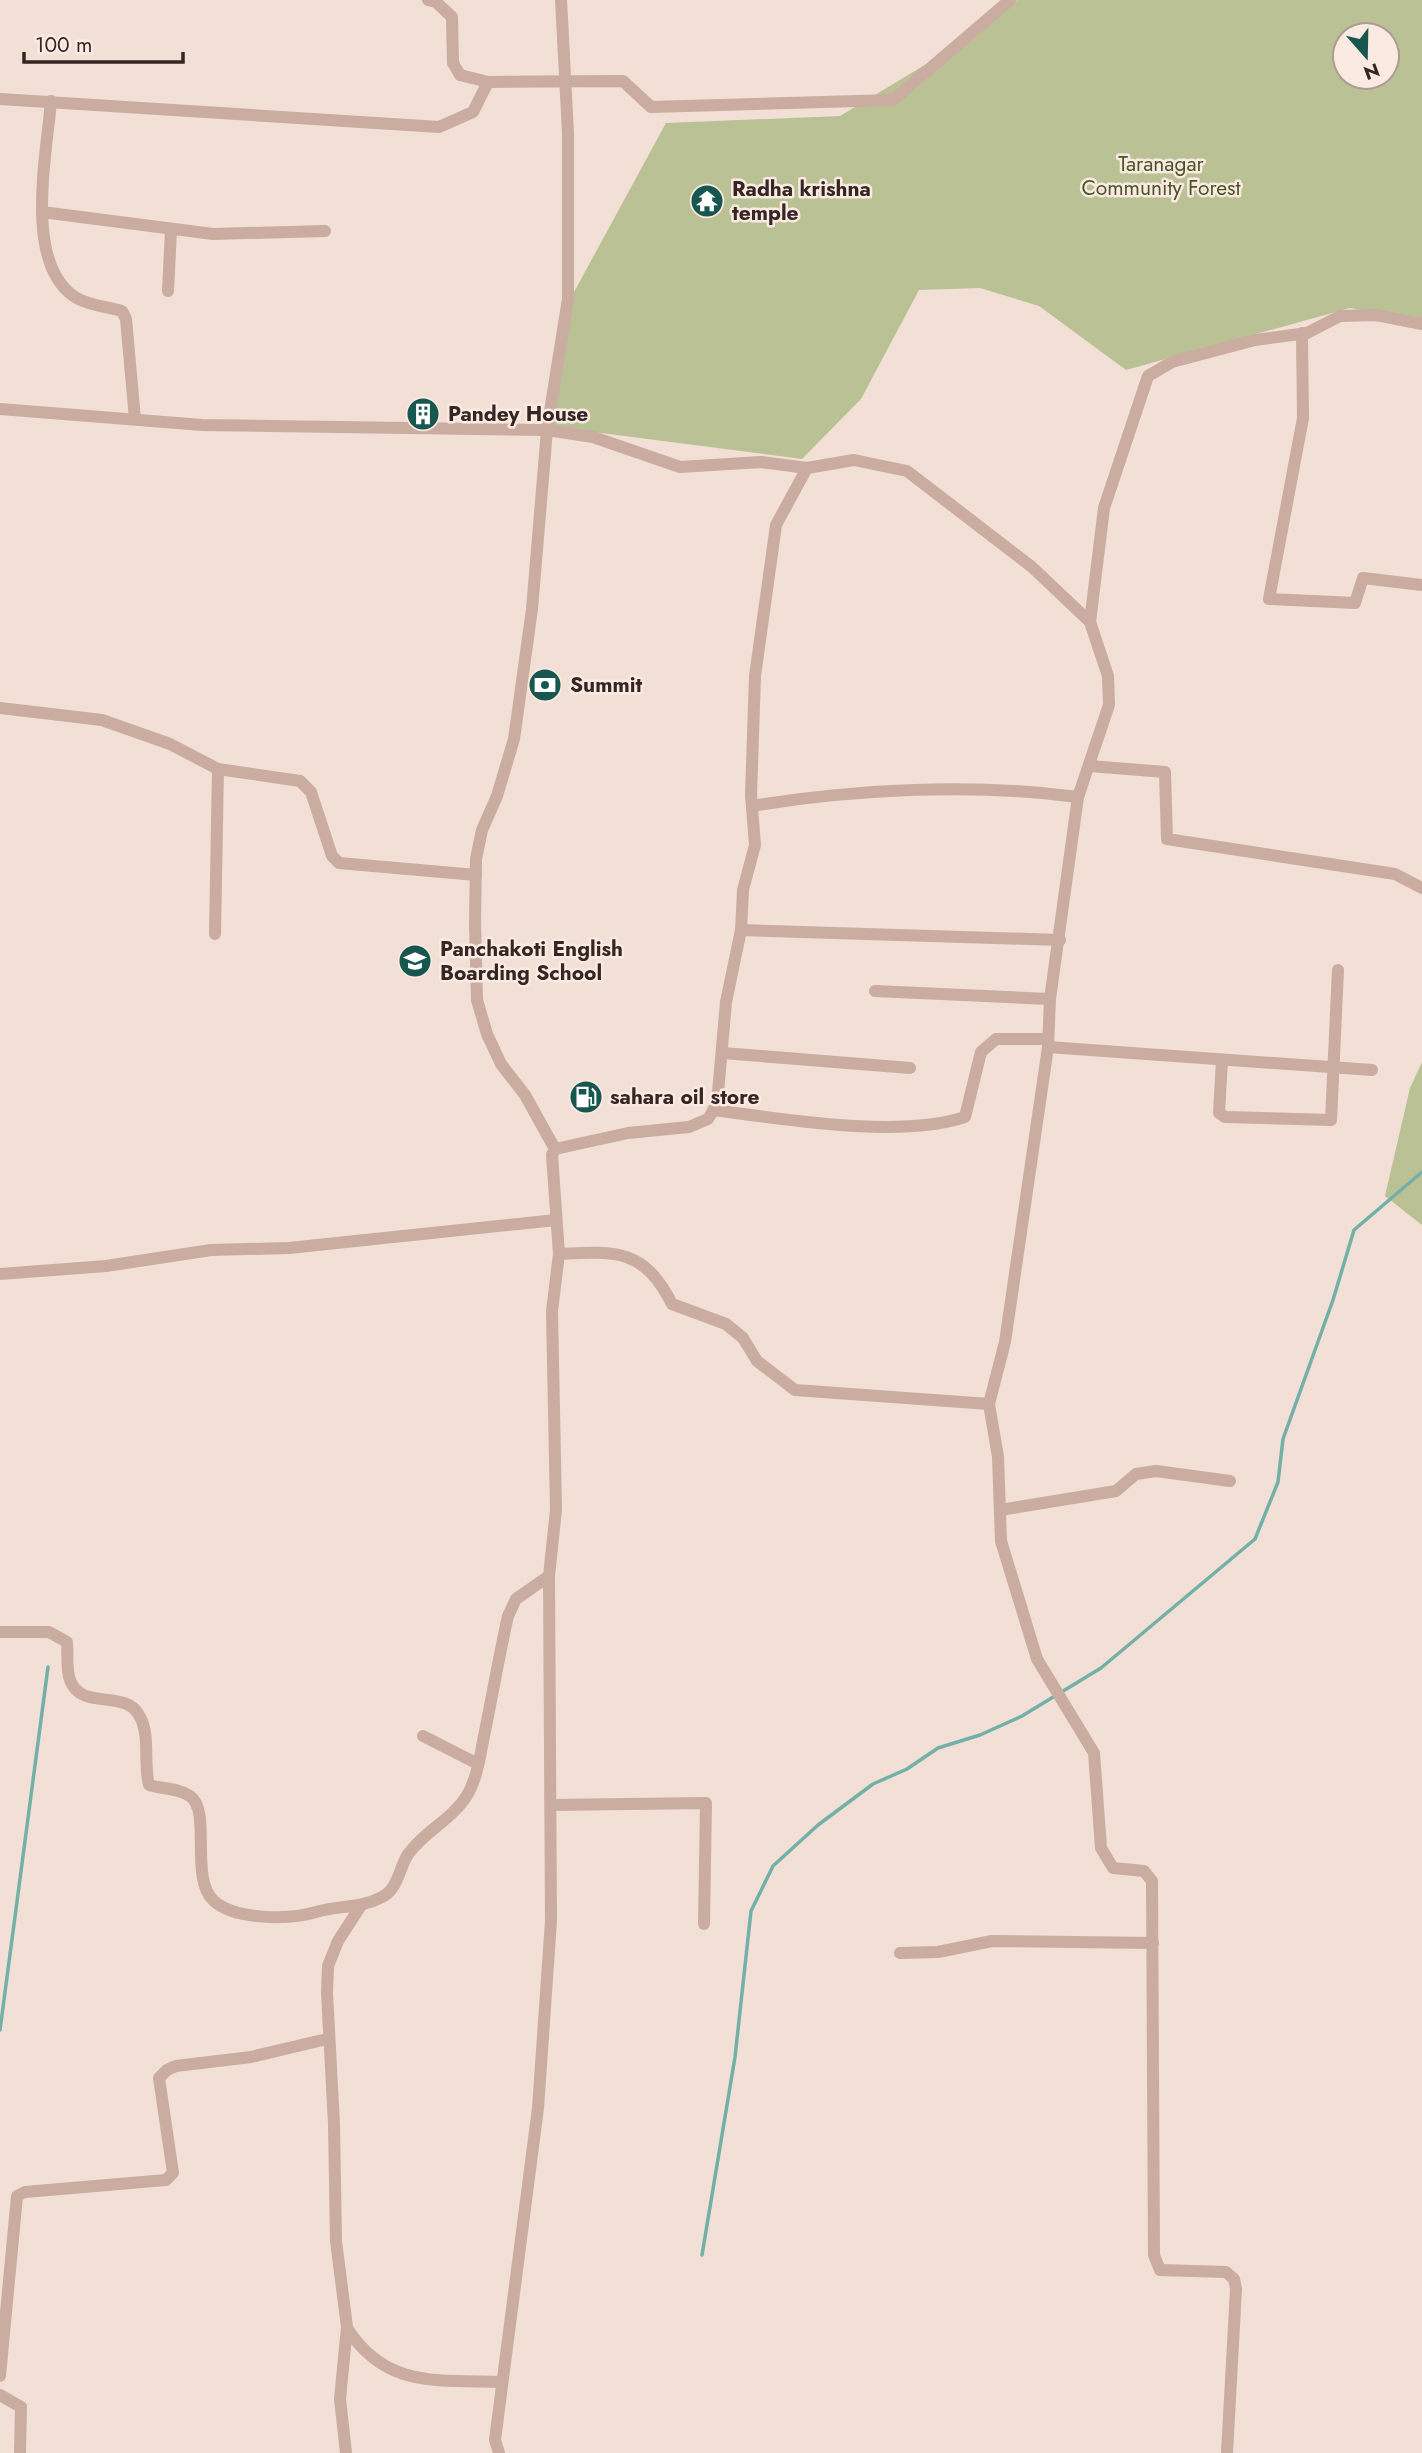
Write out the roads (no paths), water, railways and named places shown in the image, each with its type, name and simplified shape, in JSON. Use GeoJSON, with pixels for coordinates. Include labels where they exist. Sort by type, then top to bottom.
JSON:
{"type":"FeatureCollection","features":[{"type":"Feature","properties":{"kind":"street"},"geometry":{"type":"LineString","coordinates":[[428,0],[436,2],[452,17],[453,63],[460,75],[488,82],[623,80],[651,107],[893,100],[1010,0]]}},
{"type":"Feature","properties":{"kind":"street"},"geometry":{"type":"LineString","coordinates":[[555,1149],[524,1095],[501,1064],[477,1000],[476,875],[482,830],[497,796],[514,738],[532,609],[547,430],[568,299],[570,245],[561,0]]}},
{"type":"Feature","properties":{"kind":"street"},"geometry":{"type":"LineString","coordinates":[[0,99],[439,127],[473,111],[488,82]]}},
{"type":"Feature","properties":{"kind":"street"},"geometry":{"type":"LineString","coordinates":[[51,101],[42,212],[46,248],[54,276],[76,298],[122,311],[126,319],[135,419]]}},
{"type":"Feature","properties":{"kind":"street"},"geometry":{"type":"LineString","coordinates":[[42,212],[213,234],[325,231]]}},
{"type":"Feature","properties":{"kind":"street"},"geometry":{"type":"LineString","coordinates":[[167,290],[171,230]]}},
{"type":"Feature","properties":{"kind":"street"},"geometry":{"type":"LineString","coordinates":[[1227,2453],[1236,2289],[1234,2279],[1226,2272],[1160,2270],[1154,2255],[1152,1881],[1144,1871],[1112,1868],[1101,1848],[1094,1753],[1037,1659],[1001,1541],[998,1457],[989,1404],[1005,1342],[1048,1043],[1050,999],[1078,797],[1109,705],[1108,676],[1090,622],[1104,509],[1148,376],[1172,362],[1255,340],[1302,333],[1340,316],[1376,315],[1422,324]]}},
{"type":"Feature","properties":{"kind":"street"},"geometry":{"type":"LineString","coordinates":[[1302,333],[1303,418],[1269,599],[1355,603],[1363,578],[1422,585]]}},
{"type":"Feature","properties":{"kind":"street"},"geometry":{"type":"LineString","coordinates":[[0,408],[202,425],[547,430],[593,437],[680,467],[761,462],[807,468],[853,460],[907,471],[1032,567],[1075,611],[1090,622]]}},
{"type":"Feature","properties":{"kind":"street"},"geometry":{"type":"LineString","coordinates":[[555,1149],[628,1133],[689,1128],[708,1119],[713,1110],[723,1054],[726,1002],[741,930],[743,890],[755,845],[752,806],[755,677],[776,525],[807,468]]}},
{"type":"Feature","properties":{"kind":"street"},"geometry":{"type":"LineString","coordinates":[[0,708],[102,720],[170,744],[218,769],[300,781],[311,792],[332,856],[339,863],[476,875]]}},
{"type":"Feature","properties":{"kind":"street"},"geometry":{"type":"LineString","coordinates":[[1090,766],[1165,772],[1167,839],[1395,873],[1422,888]]}},
{"type":"Feature","properties":{"kind":"street"},"geometry":{"type":"LineString","coordinates":[[215,934],[218,769]]}},
{"type":"Feature","properties":{"kind":"street"},"geometry":{"type":"LineString","coordinates":[[752,806],[832,794],[887,792],[1041,792],[1078,797]]}},
{"type":"Feature","properties":{"kind":"street"},"geometry":{"type":"LineString","coordinates":[[741,930],[1060,940]]}},
{"type":"Feature","properties":{"kind":"street"},"geometry":{"type":"LineString","coordinates":[[1222,1060],[1219,1113],[1251,1119],[1331,1119],[1338,970]]}},
{"type":"Feature","properties":{"kind":"street"},"geometry":{"type":"LineString","coordinates":[[874,991],[1050,999]]}},
{"type":"Feature","properties":{"kind":"street"},"geometry":{"type":"LineString","coordinates":[[713,1110],[886,1128],[943,1125],[965,1117],[981,1052],[996,1039],[1222,1060],[1372,1070]]}},
{"type":"Feature","properties":{"kind":"street"},"geometry":{"type":"LineString","coordinates":[[723,1054],[911,1068]]}},
{"type":"Feature","properties":{"kind":"street"},"geometry":{"type":"LineString","coordinates":[[499,2453],[495,2440],[500,2382],[522,2246],[543,2060],[551,1921],[549,1576],[556,1510],[552,1311],[559,1254],[552,1155],[555,1149]]}},
{"type":"Feature","properties":{"kind":"street"},"geometry":{"type":"LineString","coordinates":[[0,1274],[106,1266],[211,1250],[289,1248],[556,1220]]}},
{"type":"Feature","properties":{"kind":"street"},"geometry":{"type":"LineString","coordinates":[[559,1254],[608,1252],[646,1265],[663,1285],[672,1304],[726,1325],[743,1338],[757,1361],[794,1390],[989,1404]]}},
{"type":"Feature","properties":{"kind":"street"},"geometry":{"type":"LineString","coordinates":[[1000,1510],[1116,1491],[1136,1474],[1156,1471],[1230,1481]]}},
{"type":"Feature","properties":{"kind":"street"},"geometry":{"type":"LineString","coordinates":[[0,1632],[50,1632],[67,1642],[69,1679],[76,1692],[90,1698],[124,1703],[139,1714],[144,1728],[149,1785],[186,1794],[198,1806],[199,1845],[205,1886],[215,1903],[224,1908],[263,1917],[298,1918],[328,1908],[360,1907],[385,1896],[395,1885],[406,1857],[421,1837],[457,1809],[466,1797],[478,1764],[508,1616],[516,1599],[549,1576]]}},
{"type":"Feature","properties":{"kind":"street"},"geometry":{"type":"LineString","coordinates":[[424,1736],[478,1764]]}},
{"type":"Feature","properties":{"kind":"street"},"geometry":{"type":"LineString","coordinates":[[551,1805],[706,1803],[704,1924]]}},
{"type":"Feature","properties":{"kind":"street"},"geometry":{"type":"LineString","coordinates":[[346,2453],[340,2399],[347,2327],[336,2241],[332,2068],[327,2039],[328,1966],[338,1941],[360,1907]]}},
{"type":"Feature","properties":{"kind":"street"},"geometry":{"type":"LineString","coordinates":[[900,1954],[938,1952],[992,1941],[1153,1943]]}},
{"type":"Feature","properties":{"kind":"street"},"geometry":{"type":"LineString","coordinates":[[0,2376],[17,2196],[25,2192],[166,2180],[173,2173],[159,2078],[162,2074],[176,2066],[251,2057],[327,2039]]}},
{"type":"Feature","properties":{"kind":"street"},"geometry":{"type":"LineString","coordinates":[[347,2327],[370,2358],[406,2376],[500,2382]]}},
{"type":"Feature","properties":{"kind":"street"},"geometry":{"type":"LineString","coordinates":[[0,2395],[21,2407],[20,2453]]}},
{"type":"Feature","properties":{"kind":"waterway"},"geometry":{"type":"LineString","coordinates":[[702,2255],[735,2057],[751,1911],[773,1866],[818,1825],[873,1784],[907,1769],[938,1748],[980,1735],[1022,1716],[1101,1668],[1255,1539],[1278,1482],[1283,1439],[1333,1300],[1354,1230],[1422,1172]]}},
{"type":"Feature","properties":{"kind":"waterway"},"geometry":{"type":"LineString","coordinates":[[0,2030],[48,1667]]}},
{"type":"Feature","properties":{"kind":"place","name":"Radha krishna temple"},"geometry":{"type":"Point","coordinates":[707,201]}},
{"type":"Feature","properties":{"kind":"place","name":"Pandey House"},"geometry":{"type":"Point","coordinates":[423,414]}},
{"type":"Feature","properties":{"kind":"place","name":"Summit"},"geometry":{"type":"Point","coordinates":[545,685]}},
{"type":"Feature","properties":{"kind":"place","name":"Panchakoti English Boarding School"},"geometry":{"type":"Point","coordinates":[415,961]}},
{"type":"Feature","properties":{"kind":"place","name":"sahara oil store"},"geometry":{"type":"Point","coordinates":[586,1097]}},
{"type":"Feature","properties":{"kind":"park label","name":"Taranagar Community Forest"},"geometry":{"type":"Point","coordinates":[1161,176]}}]}
